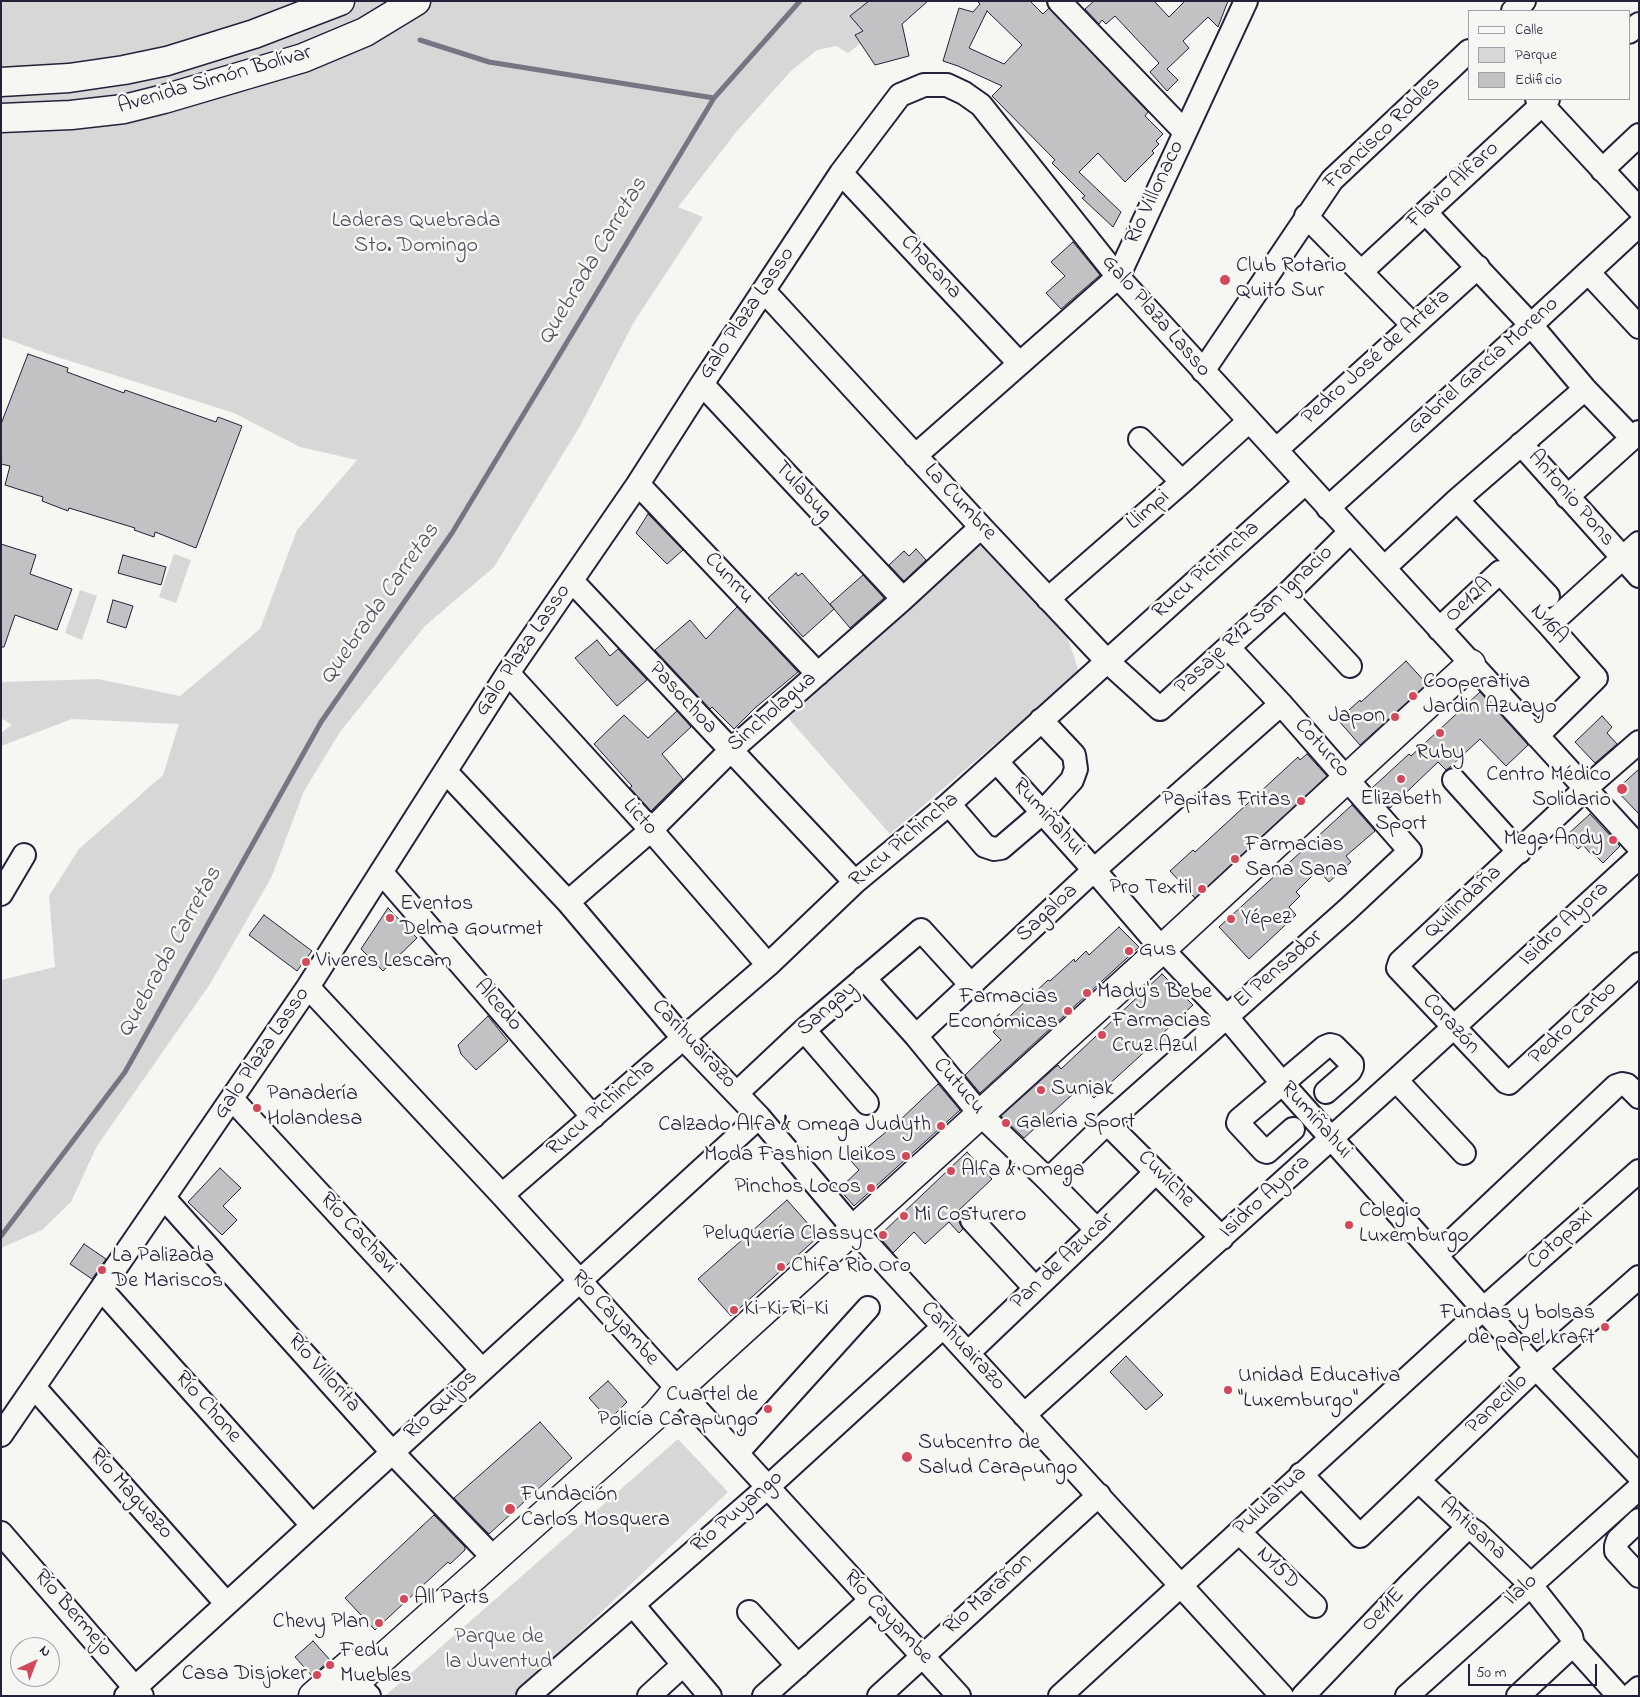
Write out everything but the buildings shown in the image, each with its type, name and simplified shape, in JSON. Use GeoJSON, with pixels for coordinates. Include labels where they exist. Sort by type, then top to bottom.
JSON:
{"type":"FeatureCollection","features":[{"type":"Feature","properties":{"kind":"main road","name":"Avenida Simón Bolívar"},"geometry":{"type":"LineString","coordinates":[[1,82],[69,78],[124,70],[167,60],[298,19],[340,1]]}},
{"type":"Feature","properties":{"kind":"main road","name":"Avenida Simón Bolívar"},"geometry":{"type":"LineString","coordinates":[[1,118],[71,115],[124,108],[164,99],[303,58],[365,32],[410,5]]}},
{"type":"Feature","properties":{"kind":"main road"},"geometry":{"type":"LineString","coordinates":[[355,1691],[657,1414],[678,1389],[854,1228],[988,1120],[1162,949],[1471,664]]}},
{"type":"Feature","properties":{"kind":"main road"},"geometry":{"type":"LineString","coordinates":[[313,1696],[484,1548],[648,1401],[678,1389]]}},
{"type":"Feature","properties":{"kind":"street"},"geometry":{"type":"LineString","coordinates":[[1059,1],[1184,132]]}},
{"type":"Feature","properties":{"kind":"street"},"geometry":{"type":"LineString","coordinates":[[1514,10],[1524,1]]}},
{"type":"Feature","properties":{"kind":"street","name":"Río Villonaco"},"geometry":{"type":"LineString","coordinates":[[915,456],[1118,277],[1241,4]]}},
{"type":"Feature","properties":{"kind":"street","name":"Francisco Robles"},"geometry":{"type":"LineString","coordinates":[[1203,371],[1332,180],[1468,52]]}},
{"type":"Feature","properties":{"kind":"street","name":"Galo Plaza Lasso"},"geometry":{"type":"LineString","coordinates":[[1,1435],[308,988],[508,673],[638,484],[841,173],[900,95],[924,85],[947,84],[981,105],[1118,277],[1639,847]]}},
{"type":"Feature","properties":{"kind":"street"},"geometry":{"type":"LineString","coordinates":[[1542,100],[1602,170],[1639,209]]}},
{"type":"Feature","properties":{"kind":"street","name":"Flavio Alfaro"},"geometry":{"type":"LineString","coordinates":[[1360,272],[1426,212],[1542,100]]}},
{"type":"Feature","properties":{"kind":"street"},"geometry":{"type":"LineString","coordinates":[[1602,170],[1639,135]]}},
{"type":"Feature","properties":{"kind":"street","name":"Chacana"},"geometry":{"type":"LineString","coordinates":[[841,173],[1019,363]]}},
{"type":"Feature","properties":{"kind":"street"},"geometry":{"type":"LineString","coordinates":[[1426,212],[1478,267],[1585,389],[1635,435],[1567,497]]}},
{"type":"Feature","properties":{"kind":"street"},"geometry":{"type":"LineString","coordinates":[[1306,216],[1413,324]]}},
{"type":"Feature","properties":{"kind":"street","name":"Gabriel García Moreno"},"geometry":{"type":"LineString","coordinates":[[1328,508],[1531,326],[1639,225]]}},
{"type":"Feature","properties":{"kind":"street","name":"Pedro José de Arteta"},"geometry":{"type":"LineString","coordinates":[[1276,450],[1478,267]]}},
{"type":"Feature","properties":{"kind":"street"},"geometry":{"type":"LineString","coordinates":[[1588,272],[1639,327]]}},
{"type":"Feature","properties":{"kind":"street","name":"La Cumbre"},"geometry":{"type":"LineString","coordinates":[[764,291],[1048,599],[1107,661],[1160,709]]}},
{"type":"Feature","properties":{"kind":"street","name":"Tulabug"},"geometry":{"type":"LineString","coordinates":[[702,384],[903,599]]}},
{"type":"Feature","properties":{"kind":"street"},"geometry":{"type":"LineString","coordinates":[[1384,568],[1457,500],[1585,389]]}},
{"type":"Feature","properties":{"kind":"street","name":"Llimpi"},"geometry":{"type":"LineString","coordinates":[[1048,599],[1182,482],[1248,421]]}},
{"type":"Feature","properties":{"kind":"street"},"geometry":{"type":"LineString","coordinates":[[1140,439],[1182,482]]}},
{"type":"Feature","properties":{"kind":"street","name":"Antonio Pons"},"geometry":{"type":"LineString","coordinates":[[1521,444],[1639,576]]}},
{"type":"Feature","properties":{"kind":"street","name":"Rucu Pichincha"},"geometry":{"type":"LineString","coordinates":[[502,1195],[768,965],[855,882],[949,804],[1305,483]]}},
{"type":"Feature","properties":{"kind":"street","name":"Cunrru"},"geometry":{"type":"LineString","coordinates":[[638,484],[818,674]]}},
{"type":"Feature","properties":{"kind":"street"},"geometry":{"type":"LineString","coordinates":[[1457,500],[1548,596]]}},
{"type":"Feature","properties":{"kind":"street","name":"Sincholagua"},"geometry":{"type":"LineString","coordinates":[[568,902],[650,830],[730,750],[903,599],[981,527]]}},
{"type":"Feature","properties":{"kind":"street","name":"Pasaje R12 San Ignacio"},"geometry":{"type":"LineString","coordinates":[[1160,709],[1285,596],[1350,532]]}},
{"type":"Feature","properties":{"kind":"street"},"geometry":{"type":"LineString","coordinates":[[1550,625],[1639,543]]}},
{"type":"Feature","properties":{"kind":"street","name":"N16A"},"geometry":{"type":"LineString","coordinates":[[1500,572],[1596,678],[1536,736]]}},
{"type":"Feature","properties":{"kind":"street","name":"Oe12A"},"geometry":{"type":"LineString","coordinates":[[1439,630],[1500,572]]}},
{"type":"Feature","properties":{"kind":"street","name":"Pasochoa"},"geometry":{"type":"LineString","coordinates":[[572,581],[855,882]]}},
{"type":"Feature","properties":{"kind":"street"},"geometry":{"type":"LineString","coordinates":[[1285,596],[1350,666]]}},
{"type":"Feature","properties":{"kind":"street","name":"Coturco"},"geometry":{"type":"LineString","coordinates":[[1229,648],[1347,778],[1410,851]]}},
{"type":"Feature","properties":{"kind":"street","name":"Licto"},"geometry":{"type":"LineString","coordinates":[[508,673],[650,830],[768,965]]}},
{"type":"Feature","properties":{"kind":"street","name":"Sagaloa"},"geometry":{"type":"LineString","coordinates":[[919,1042],[972,986],[1094,870],[1281,704]]}},
{"type":"Feature","properties":{"kind":"street"},"geometry":{"type":"LineString","coordinates":[[949,804],[985,846],[994,849],[1001,848],[1042,813],[1072,780],[1076,769],[1074,755],[1041,720]]}},
{"type":"Feature","properties":{"kind":"street","name":"Quilindaña"},"geometry":{"type":"LineString","coordinates":[[1400,962],[1585,789],[1639,742]]}},
{"type":"Feature","properties":{"kind":"street","name":"Rumiñahui"},"geometry":{"type":"LineString","coordinates":[[996,762],[1094,870],[1162,949],[1226,1016],[1331,1139],[1437,1255],[1536,1368],[1639,1476]]}},
{"type":"Feature","properties":{"kind":"street","name":"Carihuairazo"},"geometry":{"type":"LineString","coordinates":[[446,772],[568,902],[684,1038],[738,1093],[854,1228],[1282,1696]]}},
{"type":"Feature","properties":{"kind":"street"},"geometry":{"type":"LineString","coordinates":[[1454,780],[1519,852]]}},
{"type":"Feature","properties":{"kind":"street","name":"El Pensador"},"geometry":{"type":"LineString","coordinates":[[1048,1180],[1107,1123],[1347,910],[1410,851]]}},
{"type":"Feature","properties":{"kind":"street"},"geometry":{"type":"LineString","coordinates":[[1,894],[24,855]]}},
{"type":"Feature","properties":{"kind":"street","name":"Isidro Ayora"},"geometry":{"type":"LineString","coordinates":[[1024,1415],[1222,1238],[1639,857]]}},
{"type":"Feature","properties":{"kind":"street","name":"Alcedo"},"geometry":{"type":"LineString","coordinates":[[382,873],[593,1116]]}},
{"type":"Feature","properties":{"kind":"street","name":"Sangay"},"geometry":{"type":"LineString","coordinates":[[738,1093],[804,1030],[921,930],[972,986]]}},
{"type":"Feature","properties":{"kind":"street","name":"Corazón"},"geometry":{"type":"LineString","coordinates":[[1400,962],[1398,968],[1453,1028],[1506,1082],[1510,1083]]}},
{"type":"Feature","properties":{"kind":"street","name":"Pedro Carbo"},"geometry":{"type":"LineString","coordinates":[[1510,1083],[1639,964]]}},
{"type":"Feature","properties":{"kind":"street","name":"Cutucu"},"geometry":{"type":"LineString","coordinates":[[864,978],[988,1120]]}},
{"type":"Feature","properties":{"kind":"street","name":"Río Cayambe"},"geometry":{"type":"LineString","coordinates":[[308,988],[502,1195],[959,1696]]}},
{"type":"Feature","properties":{"kind":"street"},"geometry":{"type":"LineString","coordinates":[[804,1030],[867,1103]]}},
{"type":"Feature","properties":{"kind":"street"},"geometry":{"type":"LineString","coordinates":[[1293,1128],[1267,1152],[1264,1152],[1238,1123],[1238,1120],[1325,1047],[1330,1045],[1334,1046],[1352,1064],[1352,1067],[1326,1092]]}},
{"type":"Feature","properties":{"kind":"street"},"geometry":{"type":"LineString","coordinates":[[1396,1080],[1464,1153]]}},
{"type":"Feature","properties":{"kind":"street"},"geometry":{"type":"LineString","coordinates":[[1437,1255],[1616,1086],[1630,1090]]}},
{"type":"Feature","properties":{"kind":"street","name":"Río Cachavi"},"geometry":{"type":"LineString","coordinates":[[232,1099],[482,1370]]}},
{"type":"Feature","properties":{"kind":"street","name":"Río Quijos"},"geometry":{"type":"LineString","coordinates":[[135,1693],[226,1603],[759,1117]]}},
{"type":"Feature","properties":{"kind":"street"},"geometry":{"type":"LineString","coordinates":[[988,1120],[1097,1230]]}},
{"type":"Feature","properties":{"kind":"street","name":"Cuvilche"},"geometry":{"type":"LineString","coordinates":[[1107,1123],[1222,1238]]}},
{"type":"Feature","properties":{"kind":"street","name":"Cotopaxi"},"geometry":{"type":"LineString","coordinates":[[1483,1309],[1639,1171]]}},
{"type":"Feature","properties":{"kind":"street","name":"Pan de Azucar"},"geometry":{"type":"LineString","coordinates":[[968,1352],[1156,1172]]}},
{"type":"Feature","properties":{"kind":"street","name":"Río Villorita"},"geometry":{"type":"LineString","coordinates":[[164,1198],[392,1452],[484,1548]]}},
{"type":"Feature","properties":{"kind":"street"},"geometry":{"type":"LineString","coordinates":[[972,1220],[1035,1288]]}},
{"type":"Feature","properties":{"kind":"street","name":"Panecillo"},"geometry":{"type":"LineString","coordinates":[[1301,1474],[1360,1536],[1536,1368],[1639,1277]]}},
{"type":"Feature","properties":{"kind":"street","name":"Río Chone"},"geometry":{"type":"LineString","coordinates":[[102,1290],[312,1525]]}},
{"type":"Feature","properties":{"kind":"street"},"geometry":{"type":"LineString","coordinates":[[737,1453],[868,1308]]}},
{"type":"Feature","properties":{"kind":"street","name":"Pululahua"},"geometry":{"type":"LineString","coordinates":[[1060,1696],[1483,1309]]}},
{"type":"Feature","properties":{"kind":"street","name":"Río Puyango"},"geometry":{"type":"LineString","coordinates":[[528,1696],[768,1487],[944,1327]]}},
{"type":"Feature","properties":{"kind":"street","name":"Río Maguazo"},"geometry":{"type":"LineString","coordinates":[[34,1388],[226,1603]]}},
{"type":"Feature","properties":{"kind":"street","name":"Antisana"},"geometry":{"type":"LineString","coordinates":[[1419,1481],[1530,1584],[1571,1636],[1573,1645],[1619,1696]]}},
{"type":"Feature","properties":{"kind":"street","name":"Ilalo"},"geometry":{"type":"LineString","coordinates":[[1406,1696],[1639,1488]]}},
{"type":"Feature","properties":{"kind":"street","name":"Río Marañon"},"geometry":{"type":"LineString","coordinates":[[879,1696],[1099,1495]]}},
{"type":"Feature","properties":{"kind":"street"},"geometry":{"type":"LineString","coordinates":[[1639,1520],[1618,1540],[1616,1551],[1639,1576]]}},
{"type":"Feature","properties":{"kind":"street","name":"Oe11E"},"geometry":{"type":"LineString","coordinates":[[1303,1696],[1410,1584],[1468,1528]]}},
{"type":"Feature","properties":{"kind":"street","name":"N15D"},"geometry":{"type":"LineString","coordinates":[[1239,1532],[1316,1606]]}},
{"type":"Feature","properties":{"kind":"street","name":"Río Bermejo"},"geometry":{"type":"LineString","coordinates":[[1,1533],[135,1693]]}},
{"type":"Feature","properties":{"kind":"street"},"geometry":{"type":"LineString","coordinates":[[764,1696],[871,1600]]}},
{"type":"Feature","properties":{"kind":"street"},"geometry":{"type":"LineString","coordinates":[[633,1606],[710,1696]]}},
{"type":"Feature","properties":{"kind":"street"},"geometry":{"type":"LineString","coordinates":[[749,1612],[798,1666]]}},
{"type":"Feature","properties":{"kind":"street"},"geometry":{"type":"LineString","coordinates":[[1518,1696],[1573,1645]]}},
{"type":"Feature","properties":{"kind":"street"},"geometry":{"type":"LineString","coordinates":[[649,1696],[683,1665]]}},
{"type":"Feature","properties":{"kind":"street"},"geometry":{"type":"LineString","coordinates":[[1630,1696],[1639,1688]]}},
{"type":"Feature","properties":{"kind":"green space","name":"Laderas Quebrada Sto. Domingo"},"geometry":{"type":"Polygon","coordinates":[[[1,1],[917,1],[848,53],[836,46],[817,50],[791,71],[737,131],[678,207],[703,217],[634,322],[580,426],[494,567],[425,626],[340,732],[304,791],[271,878],[210,984],[97,1146],[71,1202],[42,1230],[1,1248],[1,980],[55,967],[49,896],[79,849],[163,775],[179,724],[72,719],[1,746],[1,733],[12,725],[1,718],[1,682],[98,679],[180,696],[260,629],[297,530],[357,460],[300,447],[234,413],[51,355],[1,337],[1,1]]]}},
{"type":"Feature","properties":{"kind":"green space"},"geometry":{"type":"Polygon","coordinates":[[[984,542],[1065,630],[1079,672],[890,834],[788,718],[984,542]]]}},
{"type":"Feature","properties":{"kind":"green space"},"geometry":{"type":"Polygon","coordinates":[[[174,554],[191,560],[176,603],[159,597],[174,554]]]}},
{"type":"Feature","properties":{"kind":"green space"},"geometry":{"type":"Polygon","coordinates":[[[80,590],[97,596],[82,640],[65,633],[80,590]]]}},
{"type":"Feature","properties":{"kind":"green space","name":"Parque de la Juventud"},"geometry":{"type":"Polygon","coordinates":[[[678,1439],[728,1492],[513,1696],[385,1696],[678,1439]]]}},
{"type":"Feature","properties":{"kind":"waterway","name":"Quebrada Carretas"},"geometry":{"type":"LineString","coordinates":[[1,1236],[125,1072],[321,722],[452,533],[714,98],[800,1]]}},
{"type":"Feature","properties":{"kind":"waterway"},"geometry":{"type":"LineString","coordinates":[[420,40],[489,62],[714,98]]}},
{"type":"Feature","properties":{"kind":"place","name":"Club Rotario Quito Sur"},"geometry":{"type":"Point","coordinates":[1225,280]}},
{"type":"Feature","properties":{"kind":"place","name":"Cooperativa Jardin Azuayo"},"geometry":{"type":"Point","coordinates":[1413,696]}},
{"type":"Feature","properties":{"kind":"place","name":"Japon"},"geometry":{"type":"Point","coordinates":[1395,717]}},
{"type":"Feature","properties":{"kind":"place","name":"Ruby"},"geometry":{"type":"Point","coordinates":[1440,733]}},
{"type":"Feature","properties":{"kind":"place","name":"Elizabeth Sport"},"geometry":{"type":"Point","coordinates":[1401,779]}},
{"type":"Feature","properties":{"kind":"place","name":"Centro Médico Solidario"},"geometry":{"type":"Point","coordinates":[1622,789]}},
{"type":"Feature","properties":{"kind":"place","name":"Papitas Fritas"},"geometry":{"type":"Point","coordinates":[1301,801]}},
{"type":"Feature","properties":{"kind":"place","name":"Mega Andy"},"geometry":{"type":"Point","coordinates":[1613,840]}},
{"type":"Feature","properties":{"kind":"place","name":"Farmacias Sana Sana"},"geometry":{"type":"Point","coordinates":[1235,859]}},
{"type":"Feature","properties":{"kind":"place","name":"Pro Textil"},"geometry":{"type":"Point","coordinates":[1202,889]}},
{"type":"Feature","properties":{"kind":"place","name":"Eventos Delma Gourmet"},"geometry":{"type":"Point","coordinates":[390,918]}},
{"type":"Feature","properties":{"kind":"place","name":"Yépez"},"geometry":{"type":"Point","coordinates":[1231,919]}},
{"type":"Feature","properties":{"kind":"place","name":"Gus"},"geometry":{"type":"Point","coordinates":[1129,951]}},
{"type":"Feature","properties":{"kind":"place","name":"Viveres Lescam"},"geometry":{"type":"Point","coordinates":[306,962]}},
{"type":"Feature","properties":{"kind":"place","name":"Mady's Bebe"},"geometry":{"type":"Point","coordinates":[1087,993]}},
{"type":"Feature","properties":{"kind":"place","name":"Farmacias Económicas"},"geometry":{"type":"Point","coordinates":[1068,1011]}},
{"type":"Feature","properties":{"kind":"place","name":"Farmacias Cruz Azul"},"geometry":{"type":"Point","coordinates":[1102,1035]}},
{"type":"Feature","properties":{"kind":"place","name":"Suniak"},"geometry":{"type":"Point","coordinates":[1041,1090]}},
{"type":"Feature","properties":{"kind":"place","name":"Panadería Holandesa"},"geometry":{"type":"Point","coordinates":[257,1108]}},
{"type":"Feature","properties":{"kind":"place","name":"Galeria Sport"},"geometry":{"type":"Point","coordinates":[1006,1123]}},
{"type":"Feature","properties":{"kind":"place","name":"Calzado Alfa & Omega Judyth"},"geometry":{"type":"Point","coordinates":[941,1126]}},
{"type":"Feature","properties":{"kind":"place","name":"Moda Fashion Lleikos"},"geometry":{"type":"Point","coordinates":[906,1156]}},
{"type":"Feature","properties":{"kind":"place","name":"Alfa & Omega"},"geometry":{"type":"Point","coordinates":[951,1171]}},
{"type":"Feature","properties":{"kind":"place","name":"Pinchos Locos"},"geometry":{"type":"Point","coordinates":[871,1188]}},
{"type":"Feature","properties":{"kind":"place","name":"Mi Costurero"},"geometry":{"type":"Point","coordinates":[904,1216]}},
{"type":"Feature","properties":{"kind":"place","name":"Colegio Luxemburgo"},"geometry":{"type":"Point","coordinates":[1349,1225]}},
{"type":"Feature","properties":{"kind":"place","name":"Peluquería Classyc"},"geometry":{"type":"Point","coordinates":[883,1235]}},
{"type":"Feature","properties":{"kind":"place","name":"Chifa Rio Oro"},"geometry":{"type":"Point","coordinates":[781,1267]}},
{"type":"Feature","properties":{"kind":"place","name":"La Palizada De Mariscos"},"geometry":{"type":"Point","coordinates":[102,1270]}},
{"type":"Feature","properties":{"kind":"place","name":"Ki-Ki-Ri-Ki"},"geometry":{"type":"Point","coordinates":[734,1310]}},
{"type":"Feature","properties":{"kind":"place","name":"Fundas y bolsas de papel kraft"},"geometry":{"type":"Point","coordinates":[1605,1327]}},
{"type":"Feature","properties":{"kind":"place","name":"Unidad Educativa \"Luxemburgo\""},"geometry":{"type":"Point","coordinates":[1228,1390]}},
{"type":"Feature","properties":{"kind":"place","name":"Cuartel de Policía Carapungo"},"geometry":{"type":"Point","coordinates":[768,1409]}},
{"type":"Feature","properties":{"kind":"place","name":"Subcentro de Salud Carapungo"},"geometry":{"type":"Point","coordinates":[907,1457]}},
{"type":"Feature","properties":{"kind":"place","name":"Fundación Carlos Mosquera"},"geometry":{"type":"Point","coordinates":[510,1509]}},
{"type":"Feature","properties":{"kind":"place","name":"All Parts"},"geometry":{"type":"Point","coordinates":[404,1599]}},
{"type":"Feature","properties":{"kind":"place","name":"Chevy Plan"},"geometry":{"type":"Point","coordinates":[379,1623]}},
{"type":"Feature","properties":{"kind":"place","name":"Fedu Muebles"},"geometry":{"type":"Point","coordinates":[330,1665]}},
{"type":"Feature","properties":{"kind":"place","name":"Casa Disjoker"},"geometry":{"type":"Point","coordinates":[317,1675]}}]}
